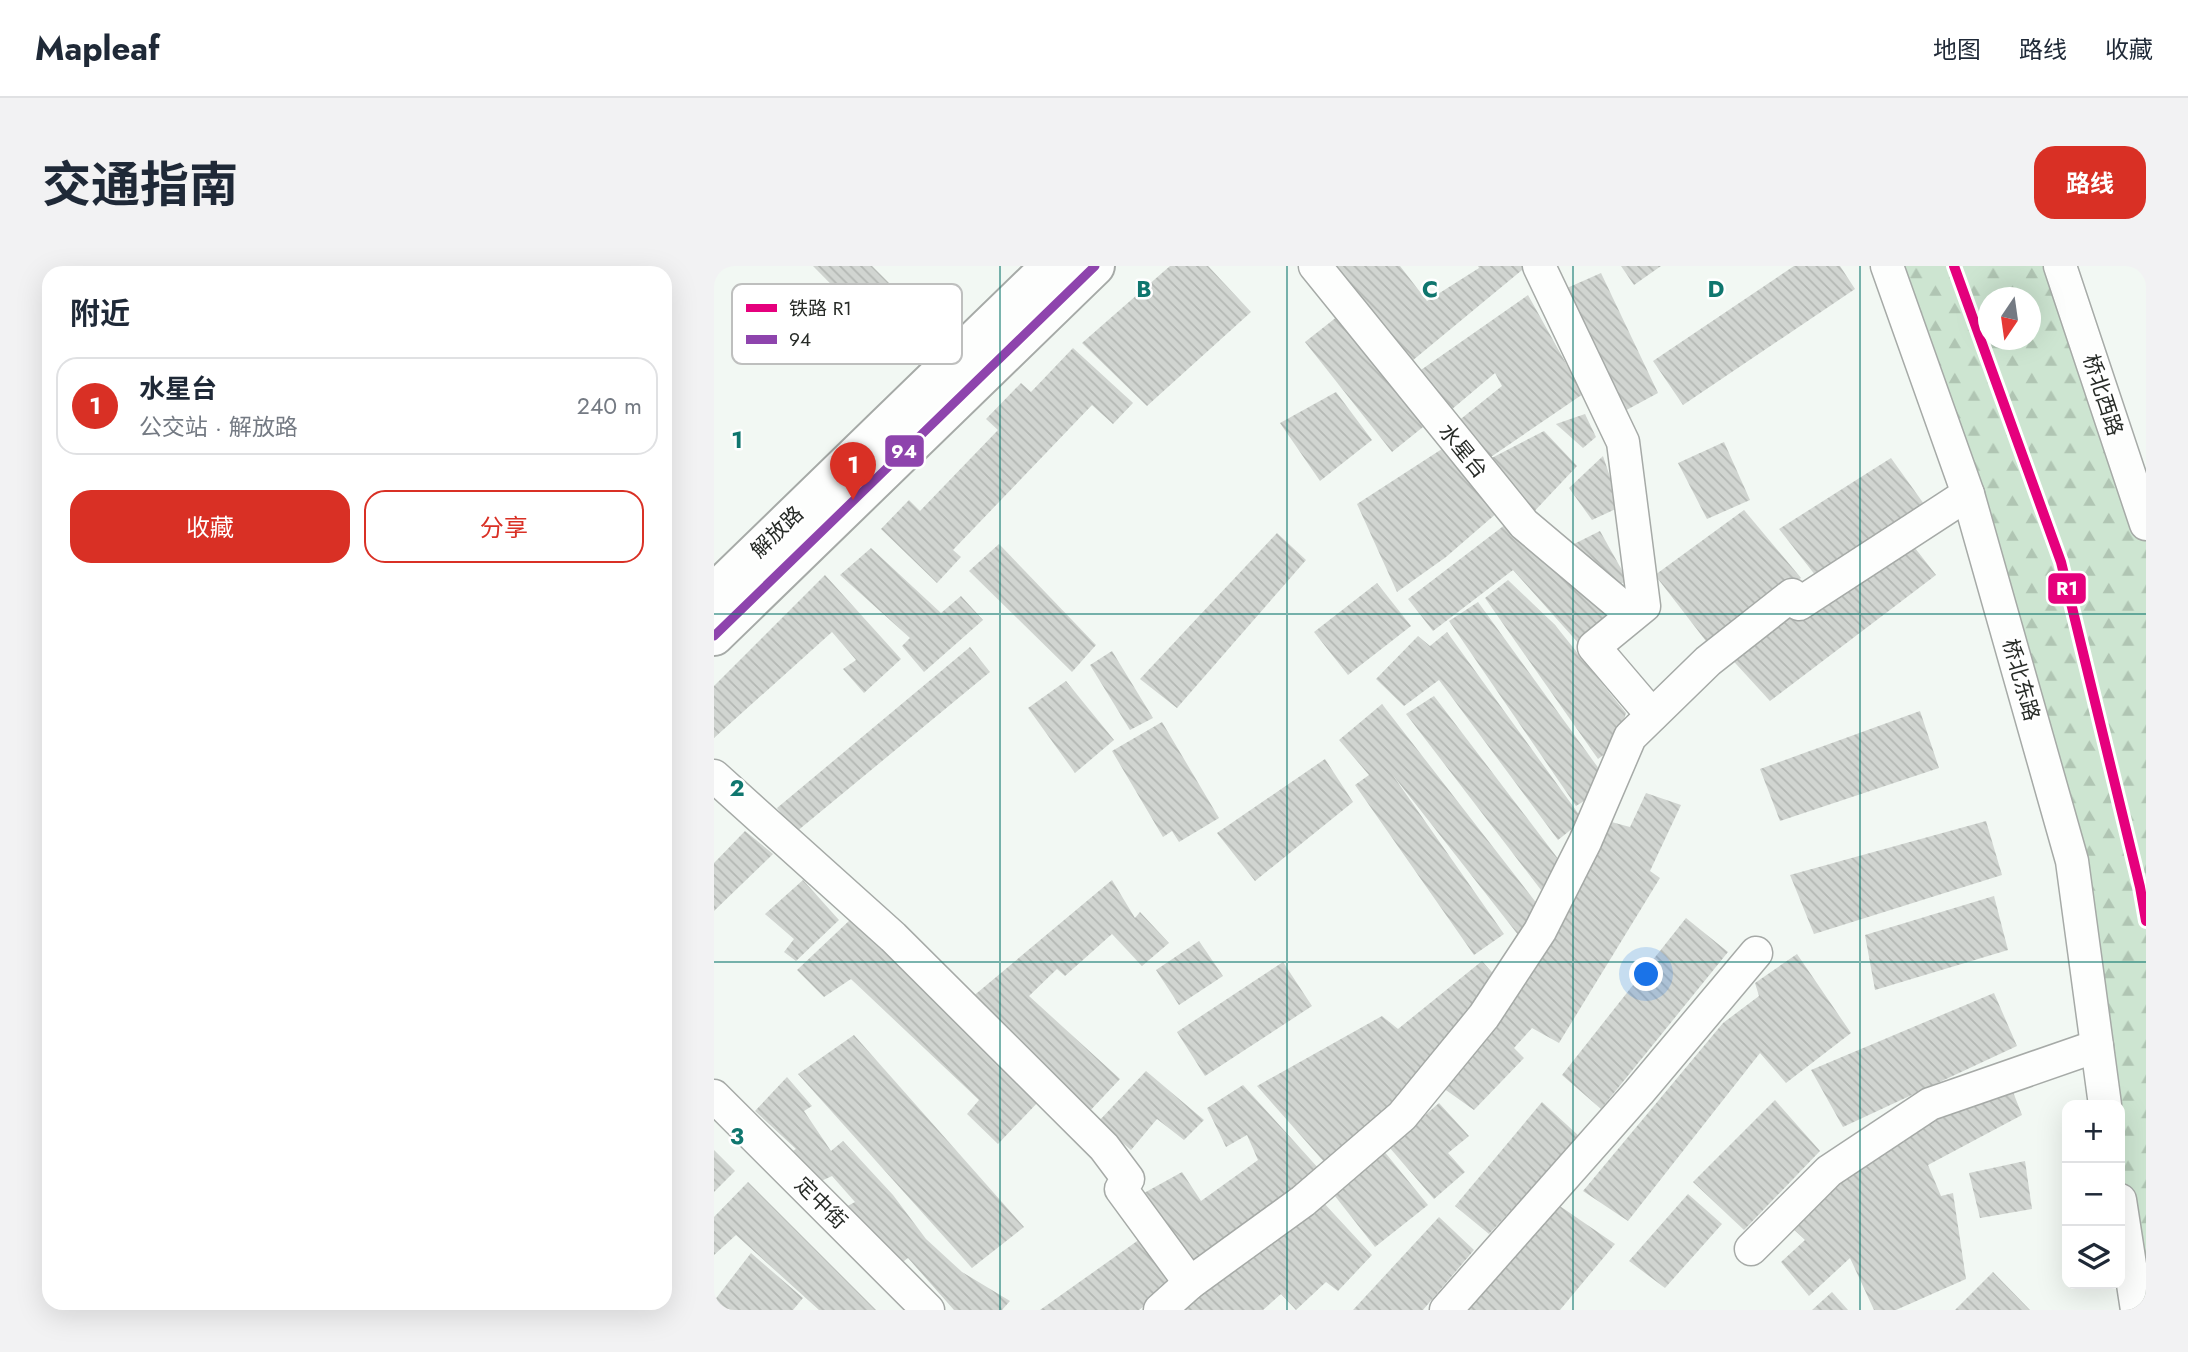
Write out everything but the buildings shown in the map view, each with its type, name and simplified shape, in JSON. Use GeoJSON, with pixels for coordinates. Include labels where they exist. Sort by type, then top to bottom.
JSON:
{"type":"FeatureCollection","features":[{"type":"Feature","properties":{"kind":"main road","name":"解放路"},"geometry":{"type":"LineString","coordinates":[[962,352],[1051,266]]}},
{"type":"Feature","properties":{"kind":"main road","name":"解放路"},"geometry":{"type":"LineString","coordinates":[[714,636],[1095,266]]}},
{"type":"Feature","properties":{"kind":"main road","name":"解放路"},"geometry":{"type":"LineString","coordinates":[[714,593],[950,364]]}},
{"type":"Feature","properties":{"kind":"street","name":"水星台"},"geometry":{"type":"LineString","coordinates":[[1315,266],[1524,524],[1632,615]]}},
{"type":"Feature","properties":{"kind":"street"},"geometry":{"type":"LineString","coordinates":[[1539,266],[1623,442],[1644,606],[1594,648],[1652,715]]}},
{"type":"Feature","properties":{"kind":"street","name":"桥北东路"},"geometry":{"type":"LineString","coordinates":[[1887,266],[1968,494],[2072,861],[2104,1100]]}},
{"type":"Feature","properties":{"kind":"street","name":"桥北西路"},"geometry":{"type":"LineString","coordinates":[[2060,266],[2146,524]]}},
{"type":"Feature","properties":{"kind":"street"},"geometry":{"type":"LineString","coordinates":[[1160,1310],[1190,1283],[1303,1201],[1402,1116],[1484,1016],[1540,932],[1585,842],[1630,737],[1708,661],[1792,595],[1799,604],[1968,494]]}},
{"type":"Feature","properties":{"kind":"street"},"geometry":{"type":"LineString","coordinates":[[714,776],[893,937],[1104,1147],[1128,1179],[1121,1189],[1190,1283]]}},
{"type":"Feature","properties":{"kind":"street"},"geometry":{"type":"LineString","coordinates":[[1446,1310],[1639,1092],[1756,953]]}},
{"type":"Feature","properties":{"kind":"street"},"geometry":{"type":"LineString","coordinates":[[1751,1249],[1829,1171],[1930,1104],[2097,1046]]}},
{"type":"Feature","properties":{"kind":"street","name":"定中街"},"geometry":{"type":"LineString","coordinates":[[714,1096],[928,1310]]}},
{"type":"Feature","properties":{"kind":"street"},"geometry":{"type":"LineString","coordinates":[[2124,1226],[2137,1310]]}},
{"type":"Feature","properties":{"kind":"green space"},"geometry":{"type":"Polygon","coordinates":[[[1887,266],[2059,266],[2146,526],[2146,1310],[2125,1221],[2125,1100],[2119,1100],[2072,861],[1887,266]]]}},
{"type":"Feature","properties":{"kind":"rail line","name":"R1"},"geometry":{"type":"LineString","coordinates":[[1954,266],[2061,562],[2146,921]]}},
{"type":"Feature","properties":{"kind":"transit line","name":"94"},"geometry":{"type":"LineString","coordinates":[[714,636],[1095,266]]}},
{"type":"Feature","properties":{"kind":"place","name":"水星台"},"geometry":{"type":"Point","coordinates":[853,500]}}]}
